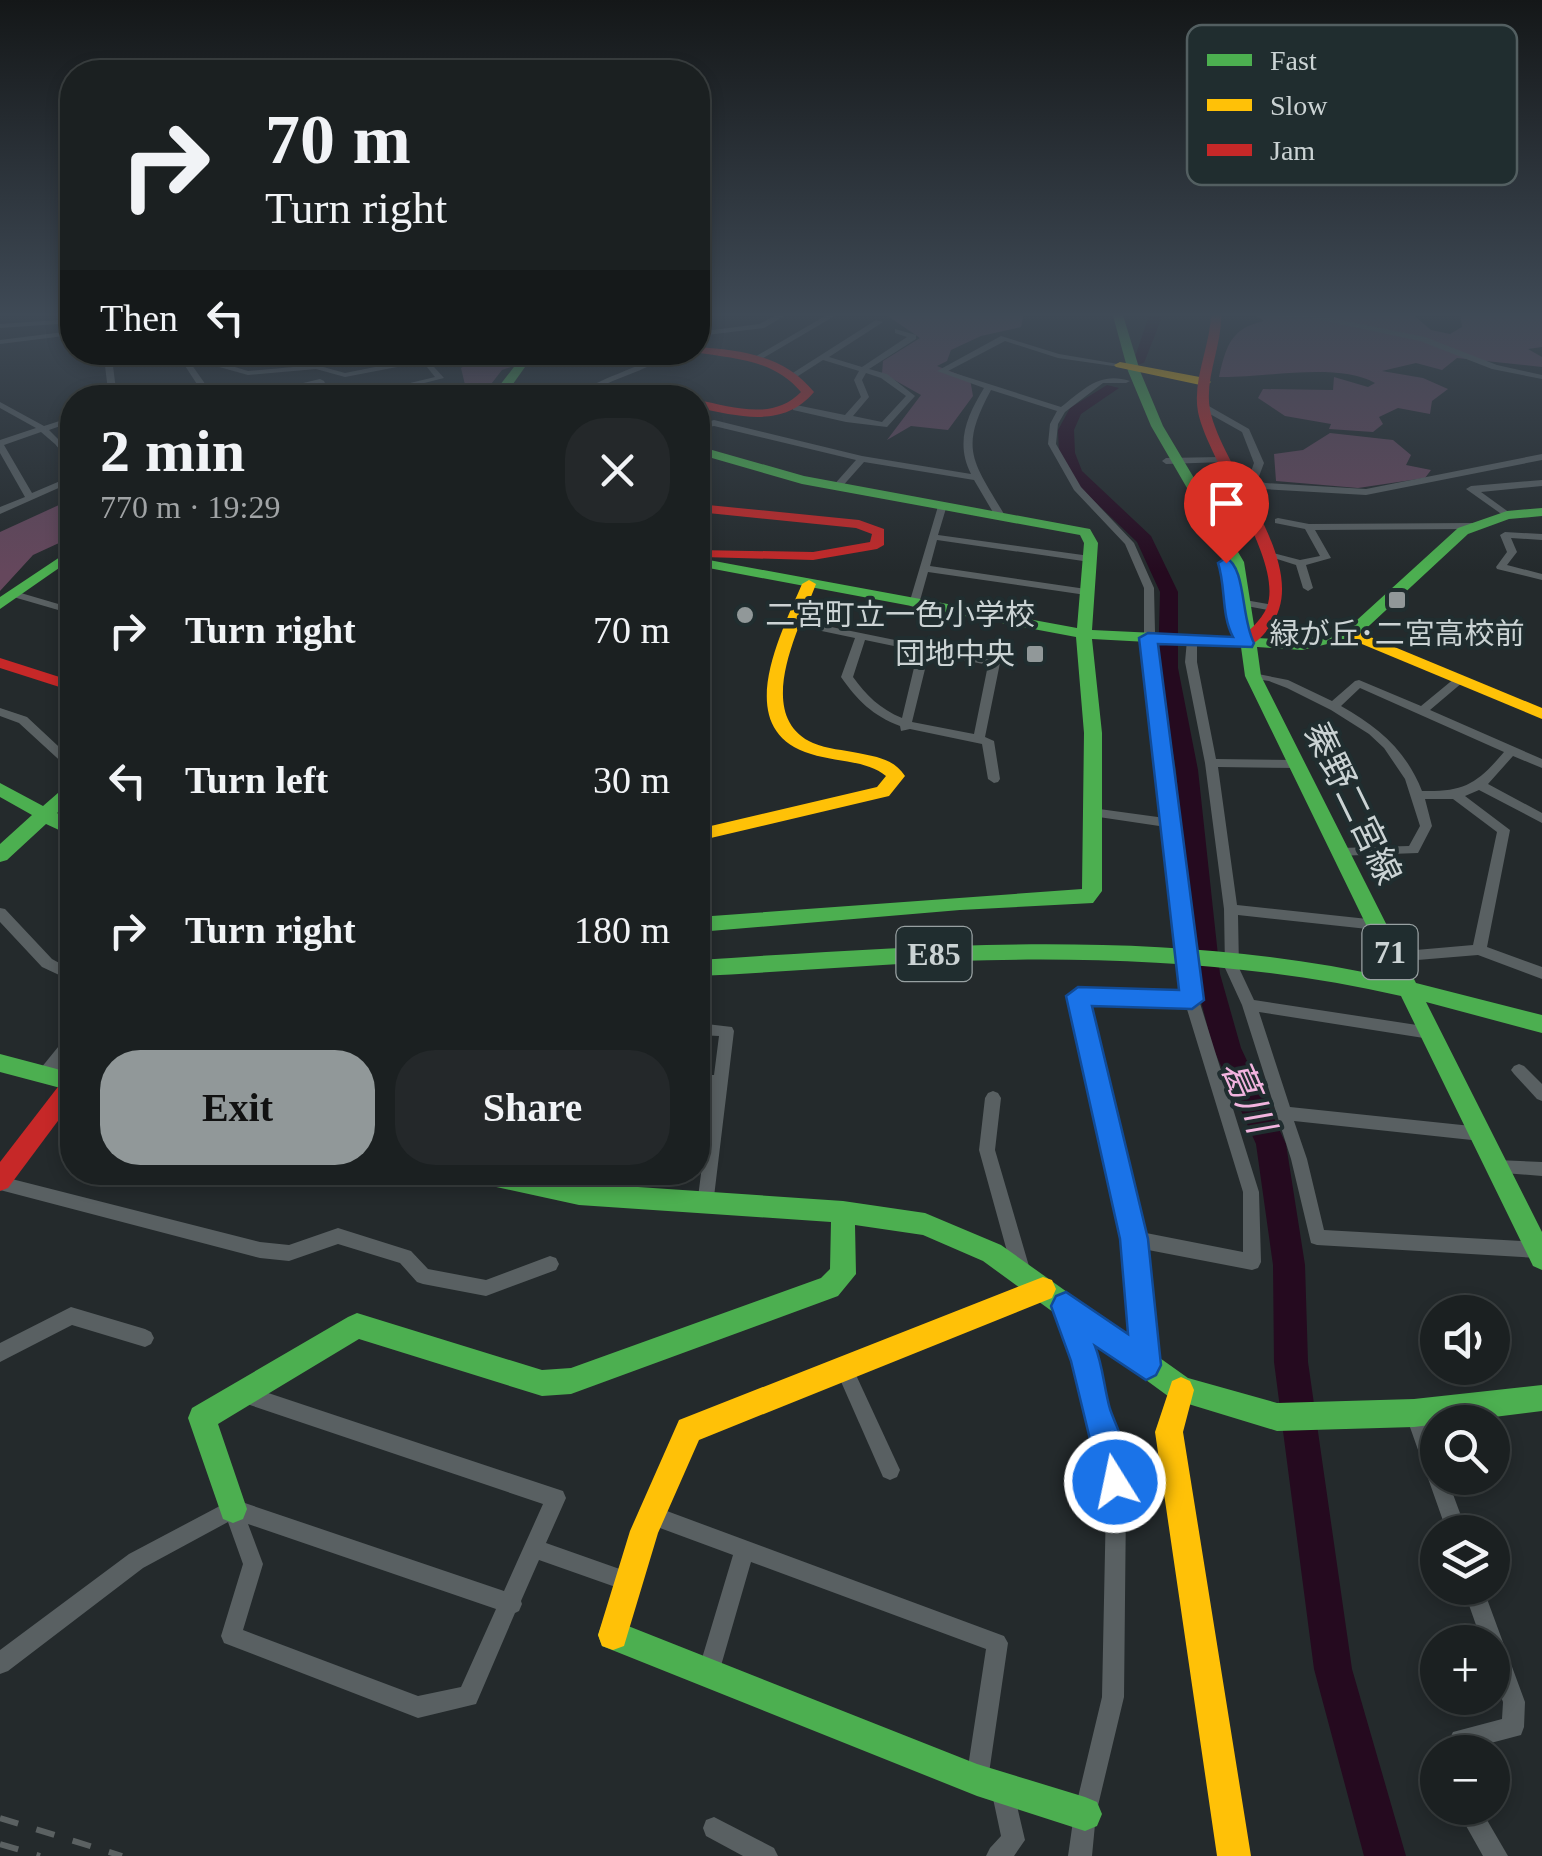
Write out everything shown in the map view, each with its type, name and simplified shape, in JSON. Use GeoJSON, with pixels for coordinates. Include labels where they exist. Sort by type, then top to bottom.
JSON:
{"type":"FeatureCollection","features":[{"type":"Feature","properties":{"kind":"main road"},"geometry":{"type":"LineString","coordinates":[[710,406],[777,414],[796,408],[803,399]]}},
{"type":"Feature","properties":{"kind":"main road","name":"秦野二宮線"},"geometry":{"type":"LineString","coordinates":[[1142,399],[1226,563],[1232,582],[1235,624],[1245,643]]}},
{"type":"Feature","properties":{"kind":"main road"},"geometry":{"type":"LineString","coordinates":[[1204,399],[1222,460],[1273,556],[1274,608],[1262,631],[1245,643]]}},
{"type":"Feature","properties":{"kind":"main road"},"geometry":{"type":"LineString","coordinates":[[710,454],[764,472],[1085,532],[1090,537],[1090,558],[1084,634],[1093,733],[1092,891],[1086,898],[960,903],[710,924]]}},
{"type":"Feature","properties":{"kind":"main road","name":"秦野二宮線"},"geometry":{"type":"LineString","coordinates":[[1171,460],[1229,545],[1245,603],[1245,643],[1253,676],[1377,925],[1386,970],[1430,1033],[1540,1254]]}},
{"type":"Feature","properties":{"kind":"main road"},"geometry":{"type":"LineString","coordinates":[[710,509],[858,524],[879,532],[877,545],[860,552],[780,557],[710,554]]}},
{"type":"Feature","properties":{"kind":"main road"},"geometry":{"type":"LineString","coordinates":[[710,564],[1084,634],[1321,644],[1352,634],[1472,526],[1507,515],[1542,512]]}},
{"type":"Feature","properties":{"kind":"main road"},"geometry":{"type":"LineString","coordinates":[[7,599],[60,561]]}},
{"type":"Feature","properties":{"kind":"main road"},"geometry":{"type":"LineString","coordinates":[[710,832],[884,792],[896,776],[894,770],[875,761],[800,744],[776,726],[770,696],[810,584]]}},
{"type":"Feature","properties":{"kind":"main road"},"geometry":{"type":"LineString","coordinates":[[1352,634],[1542,714]]}},
{"type":"Feature","properties":{"kind":"main road"},"geometry":{"type":"LineString","coordinates":[[0,663],[60,682]]}},
{"type":"Feature","properties":{"kind":"main road"},"geometry":{"type":"LineString","coordinates":[[0,789],[60,812]]}},
{"type":"Feature","properties":{"kind":"main road"},"geometry":{"type":"LineString","coordinates":[[0,807],[60,841]]}},
{"type":"Feature","properties":{"kind":"main road"},"geometry":{"type":"LineString","coordinates":[[0,855],[17,839],[60,817]]}},
{"type":"Feature","properties":{"kind":"main road","name":"E85"},"geometry":{"type":"LineString","coordinates":[[710,954],[991,939],[1169,948],[1386,970],[1542,1024]]}},
{"type":"Feature","properties":{"kind":"main road","name":"E85"},"geometry":{"type":"LineString","coordinates":[[710,967],[995,952],[1169,948]]}},
{"type":"Feature","properties":{"kind":"main road","name":"E85"},"geometry":{"type":"LineString","coordinates":[[1426,986],[1542,1010]]}},
{"type":"Feature","properties":{"kind":"main road"},"geometry":{"type":"LineString","coordinates":[[0,1062],[60,1078]]}},
{"type":"Feature","properties":{"kind":"main road"},"geometry":{"type":"LineString","coordinates":[[0,1182],[60,1100]]}},
{"type":"Feature","properties":{"kind":"main road"},"geometry":{"type":"LineString","coordinates":[[593,1185],[705,1205],[842,1212],[925,1224],[969,1241],[1022,1273],[1181,1390],[1276,1418],[1414,1412],[1542,1398]]}},
{"type":"Feature","properties":{"kind":"main road"},"geometry":{"type":"LineString","coordinates":[[234,1509],[202,1418],[356,1326],[542,1382],[571,1381],[829,1287],[842,1274],[842,1212]]}},
{"type":"Feature","properties":{"kind":"main road"},"geometry":{"type":"LineString","coordinates":[[1042,1289],[689,1430],[648,1513],[624,1580],[613,1638],[977,1780],[1085,1814]]}},
{"type":"Feature","properties":{"kind":"main road"},"geometry":{"type":"LineString","coordinates":[[1181,1390],[1169,1432],[1234,1856]]}},
{"type":"Feature","properties":{"kind":"street"},"geometry":{"type":"LineString","coordinates":[[846,419],[864,399]]}},
{"type":"Feature","properties":{"kind":"street"},"geometry":{"type":"LineString","coordinates":[[796,408],[884,425],[909,399]]}},
{"type":"Feature","properties":{"kind":"street"},"geometry":{"type":"LineString","coordinates":[[981,399],[968,421],[964,444],[999,514]]}},
{"type":"Feature","properties":{"kind":"street"},"geometry":{"type":"LineString","coordinates":[[1021,399],[1062,410]]}},
{"type":"Feature","properties":{"kind":"street"},"geometry":{"type":"LineString","coordinates":[[1077,399],[1062,410],[1054,424],[1052,444],[1077,488],[1136,554],[1149,588],[1192,1000],[1251,1192],[1252,1262],[1134,1239]]}},
{"type":"Feature","properties":{"kind":"street"},"geometry":{"type":"LineString","coordinates":[[0,405],[60,443]]}},
{"type":"Feature","properties":{"kind":"street"},"geometry":{"type":"LineString","coordinates":[[1204,406],[1248,434],[1259,463],[1253,478],[1257,484],[1366,492],[1542,457]]}},
{"type":"Feature","properties":{"kind":"street"},"geometry":{"type":"LineString","coordinates":[[30,498],[0,444],[60,424]]}},
{"type":"Feature","properties":{"kind":"street"},"geometry":{"type":"LineString","coordinates":[[710,425],[862,460],[979,478]]}},
{"type":"Feature","properties":{"kind":"street"},"geometry":{"type":"LineString","coordinates":[[837,487],[862,460]]}},
{"type":"Feature","properties":{"kind":"street"},"geometry":{"type":"LineString","coordinates":[[1171,460],[1222,460]]}},
{"type":"Feature","properties":{"kind":"street"},"geometry":{"type":"LineString","coordinates":[[1454,477],[1507,515]]}},
{"type":"Feature","properties":{"kind":"street"},"geometry":{"type":"LineString","coordinates":[[1472,490],[1542,483]]}},
{"type":"Feature","properties":{"kind":"street"},"geometry":{"type":"LineString","coordinates":[[0,511],[60,484]]}},
{"type":"Feature","properties":{"kind":"street"},"geometry":{"type":"LineString","coordinates":[[914,604],[942,506]]}},
{"type":"Feature","properties":{"kind":"street"},"geometry":{"type":"LineString","coordinates":[[1250,517],[1472,526]]}},
{"type":"Feature","properties":{"kind":"street"},"geometry":{"type":"LineString","coordinates":[[1278,520],[1309,527],[1429,521]]}},
{"type":"Feature","properties":{"kind":"street"},"geometry":{"type":"LineString","coordinates":[[1085,532],[1115,527]]}},
{"type":"Feature","properties":{"kind":"street"},"geometry":{"type":"LineString","coordinates":[[1273,556],[1300,563],[1326,558],[1309,527]]}},
{"type":"Feature","properties":{"kind":"street"},"geometry":{"type":"LineString","coordinates":[[1542,537],[1505,535],[1512,552],[1501,567],[1542,577]]}},
{"type":"Feature","properties":{"kind":"street"},"geometry":{"type":"LineString","coordinates":[[933,537],[1090,558]]}},
{"type":"Feature","properties":{"kind":"street"},"geometry":{"type":"LineString","coordinates":[[1300,563],[1308,588]]}},
{"type":"Feature","properties":{"kind":"street"},"geometry":{"type":"LineString","coordinates":[[924,568],[1086,592]]}},
{"type":"Feature","properties":{"kind":"street"},"geometry":{"type":"LineString","coordinates":[[7,599],[60,608]]}},
{"type":"Feature","properties":{"kind":"street"},"geometry":{"type":"LineString","coordinates":[[1245,603],[1274,608]]}},
{"type":"Feature","properties":{"kind":"street"},"geometry":{"type":"LineString","coordinates":[[797,623],[994,664],[978,739]]}},
{"type":"Feature","properties":{"kind":"street"},"geometry":{"type":"LineString","coordinates":[[861,636],[846,677],[856,692],[905,728],[988,742],[994,778]]}},
{"type":"Feature","properties":{"kind":"street"},"geometry":{"type":"LineString","coordinates":[[1187,640],[1211,763],[1231,909],[1232,968],[1249,1005],[1284,1113],[1317,1238],[1540,1254]]}},
{"type":"Feature","properties":{"kind":"street"},"geometry":{"type":"LineString","coordinates":[[905,728],[924,649]]}},
{"type":"Feature","properties":{"kind":"street"},"geometry":{"type":"LineString","coordinates":[[1253,676],[1276,678],[1334,706],[1388,740],[1420,795],[1426,826],[1413,850],[1341,853]]}},
{"type":"Feature","properties":{"kind":"street"},"geometry":{"type":"LineString","coordinates":[[1422,711],[1459,680]]}},
{"type":"Feature","properties":{"kind":"street"},"geometry":{"type":"LineString","coordinates":[[1334,706],[1359,682],[1542,764]]}},
{"type":"Feature","properties":{"kind":"street"},"geometry":{"type":"LineString","coordinates":[[0,712],[39,732],[60,753]]}},
{"type":"Feature","properties":{"kind":"street"},"geometry":{"type":"LineString","coordinates":[[1420,795],[1458,797],[1482,787],[1511,750]]}},
{"type":"Feature","properties":{"kind":"street"},"geometry":{"type":"LineString","coordinates":[[1211,763],[1298,764]]}},
{"type":"Feature","properties":{"kind":"street"},"geometry":{"type":"LineString","coordinates":[[1482,787],[1542,819]]}},
{"type":"Feature","properties":{"kind":"street"},"geometry":{"type":"LineString","coordinates":[[1458,797],[1504,830],[1479,950]]}},
{"type":"Feature","properties":{"kind":"street"},"geometry":{"type":"LineString","coordinates":[[1092,812],[1171,823]]}},
{"type":"Feature","properties":{"kind":"street"},"geometry":{"type":"LineString","coordinates":[[1231,909],[1377,925]]}},
{"type":"Feature","properties":{"kind":"street"},"geometry":{"type":"LineString","coordinates":[[0,913],[47,963],[60,970]]}},
{"type":"Feature","properties":{"kind":"street"},"geometry":{"type":"LineString","coordinates":[[1386,970],[1479,950],[1542,973]]}},
{"type":"Feature","properties":{"kind":"street"},"geometry":{"type":"LineString","coordinates":[[1146,1365],[1134,1239],[1078,996],[1192,1000]]}},
{"type":"Feature","properties":{"kind":"street"},"geometry":{"type":"LineString","coordinates":[[1249,1005],[1430,1033]]}},
{"type":"Feature","properties":{"kind":"street"},"geometry":{"type":"LineString","coordinates":[[710,1030],[726,1031],[720,1082],[710,1121]]}},
{"type":"Feature","properties":{"kind":"street"},"geometry":{"type":"LineString","coordinates":[[46,1072],[60,1055]]}},
{"type":"Feature","properties":{"kind":"street"},"geometry":{"type":"LineString","coordinates":[[1519,1070],[1542,1094]]}},
{"type":"Feature","properties":{"kind":"street"},"geometry":{"type":"LineString","coordinates":[[710,1082],[720,1082]]}},
{"type":"Feature","properties":{"kind":"street"},"geometry":{"type":"LineString","coordinates":[[993,1098],[988,1150],[1022,1273]]}},
{"type":"Feature","properties":{"kind":"street"},"geometry":{"type":"LineString","coordinates":[[1284,1113],[1481,1134]]}},
{"type":"Feature","properties":{"kind":"street"},"geometry":{"type":"LineString","coordinates":[[1497,1167],[1542,1169]]}},
{"type":"Feature","properties":{"kind":"street"},"geometry":{"type":"LineString","coordinates":[[0,1182],[260,1250],[290,1253],[338,1236],[405,1257],[422,1276],[486,1288],[550,1264]]}},
{"type":"Feature","properties":{"kind":"street"},"geometry":{"type":"LineString","coordinates":[[705,1185],[705,1205]]}},
{"type":"Feature","properties":{"kind":"street"},"geometry":{"type":"LineString","coordinates":[[1066,1306],[1086,1361],[1096,1415],[1107,1435],[1116,1503],[1113,1697],[1085,1814],[1080,1856]]}},
{"type":"Feature","properties":{"kind":"street"},"geometry":{"type":"LineString","coordinates":[[0,1354],[71,1316],[146,1338]]}},
{"type":"Feature","properties":{"kind":"street"},"geometry":{"type":"LineString","coordinates":[[844,1368],[890,1470]]}},
{"type":"Feature","properties":{"kind":"street"},"geometry":{"type":"LineString","coordinates":[[234,1509],[252,1564],[231,1636],[418,1707],[468,1696],[556,1498],[243,1394]]}},
{"type":"Feature","properties":{"kind":"street"},"geometry":{"type":"LineString","coordinates":[[1414,1412],[1452,1515]]}},
{"type":"Feature","properties":{"kind":"street"},"geometry":{"type":"LineString","coordinates":[[0,1663],[136,1561],[234,1509],[512,1604]]}},
{"type":"Feature","properties":{"kind":"street"},"geometry":{"type":"LineString","coordinates":[[648,1513],[998,1642],[977,1780]]}},
{"type":"Feature","properties":{"kind":"street"},"geometry":{"type":"LineString","coordinates":[[535,1549],[624,1580]]}},
{"type":"Feature","properties":{"kind":"street"},"geometry":{"type":"LineString","coordinates":[[708,1676],[745,1549]]}},
{"type":"Feature","properties":{"kind":"street"},"geometry":{"type":"LineString","coordinates":[[1481,1735],[1512,1727],[1514,1702],[1510,1691]]}},
{"type":"Feature","properties":{"kind":"street"},"geometry":{"type":"LineString","coordinates":[[998,1856],[1014,1840],[1001,1788]]}},
{"type":"Feature","properties":{"kind":"street"},"geometry":{"type":"LineString","coordinates":[[1477,1825],[1496,1856]]}},
{"type":"Feature","properties":{"kind":"street"},"geometry":{"type":"LineString","coordinates":[[714,1828],[766,1856]]}},
{"type":"Feature","properties":{"kind":"shaded area"},"geometry":{"type":"Polygon","coordinates":[[[918,399],[971,399],[948,430],[911,426],[887,440],[918,399]]]}},
{"type":"Feature","properties":{"kind":"shaded area"},"geometry":{"type":"Polygon","coordinates":[[[1259,399],[1435,399],[1430,414],[1398,408],[1379,417],[1383,424],[1373,432],[1329,429],[1331,424],[1285,416],[1259,399]]]}},
{"type":"Feature","properties":{"kind":"shaded area"},"geometry":{"type":"Polygon","coordinates":[[[1330,433],[1393,440],[1411,455],[1406,465],[1431,470],[1425,478],[1358,488],[1276,481],[1274,454],[1303,450],[1330,433]]]}},
{"type":"Feature","properties":{"kind":"shaded area"},"geometry":{"type":"Polygon","coordinates":[[[60,504],[60,543],[33,555],[0,591],[0,532],[60,504]]]}},
{"type":"Feature","properties":{"kind":"waterway","name":"葛川"},"geometry":{"type":"LineString","coordinates":[[1095,399],[1075,411],[1066,430],[1067,453],[1075,473],[1145,540],[1169,592],[1168,668],[1187,770],[1207,974],[1227,1048],[1271,1144],[1289,1265],[1291,1362],[1333,1669],[1385,1856]]}},
{"type":"Feature","properties":{"kind":"railway"},"geometry":{"type":"LineString","coordinates":[[0,1818],[122,1856]]}},
{"type":"Feature","properties":{"kind":"railway"},"geometry":{"type":"LineString","coordinates":[[0,1844],[40,1856]]}},
{"type":"Feature","properties":{"kind":"traffic: fast"},"geometry":{"type":"LineString","coordinates":[[1146,399],[1157,426],[1237,562],[1253,676],[1542,1258]]}},
{"type":"Feature","properties":{"kind":"traffic: fast"},"geometry":{"type":"LineString","coordinates":[[710,453],[802,480],[1085,532],[1091,543],[1084,634],[1093,733],[1092,891],[1086,898],[960,903],[710,924]]}},
{"type":"Feature","properties":{"kind":"traffic: fast"},"geometry":{"type":"LineString","coordinates":[[710,564],[1084,634],[1302,645],[1351,634],[1463,531],[1507,515],[1542,512]]}},
{"type":"Feature","properties":{"kind":"traffic: fast"},"geometry":{"type":"LineString","coordinates":[[0,604],[60,562]]}},
{"type":"Feature","properties":{"kind":"traffic: fast"},"geometry":{"type":"LineString","coordinates":[[0,789],[60,823]]}},
{"type":"Feature","properties":{"kind":"traffic: fast"},"geometry":{"type":"LineString","coordinates":[[0,855],[60,801]]}},
{"type":"Feature","properties":{"kind":"traffic: fast"},"geometry":{"type":"LineString","coordinates":[[710,967],[960,953],[1156,954],[1263,963],[1343,976],[1542,1024]]}},
{"type":"Feature","properties":{"kind":"traffic: fast"},"geometry":{"type":"LineString","coordinates":[[0,1063],[60,1079]]}},
{"type":"Feature","properties":{"kind":"traffic: fast"},"geometry":{"type":"LineString","coordinates":[[538,1185],[579,1194],[843,1212],[925,1224],[992,1253],[1181,1390],[1277,1417],[1414,1413],[1542,1398]]}},
{"type":"Feature","properties":{"kind":"traffic: fast"},"geometry":{"type":"LineString","coordinates":[[233,1509],[202,1418],[357,1326],[542,1383],[571,1381],[829,1287],[843,1274],[843,1212]]}},
{"type":"Feature","properties":{"kind":"traffic: fast"},"geometry":{"type":"LineString","coordinates":[[613,1635],[977,1780],[1085,1814]]}},
{"type":"Feature","properties":{"kind":"traffic: slow"},"geometry":{"type":"LineString","coordinates":[[710,832],[883,792],[896,776],[878,763],[803,745],[785,731],[776,713],[777,670],[809,584]]}},
{"type":"Feature","properties":{"kind":"traffic: slow"},"geometry":{"type":"LineString","coordinates":[[1351,634],[1542,714]]}},
{"type":"Feature","properties":{"kind":"traffic: slow"},"geometry":{"type":"LineString","coordinates":[[613,1635],[644,1531],[689,1430],[1043,1289]]}},
{"type":"Feature","properties":{"kind":"traffic: slow"},"geometry":{"type":"LineString","coordinates":[[1181,1390],[1169,1432],[1234,1856]]}},
{"type":"Feature","properties":{"kind":"traffic: jam"},"geometry":{"type":"LineString","coordinates":[[710,406],[772,413],[802,399]]}},
{"type":"Feature","properties":{"kind":"traffic: jam"},"geometry":{"type":"LineString","coordinates":[[1203,399],[1211,433],[1260,534],[1276,581],[1276,601],[1271,613],[1245,643]]}},
{"type":"Feature","properties":{"kind":"traffic: jam"},"geometry":{"type":"LineString","coordinates":[[710,509],[859,524],[879,532],[877,545],[813,556],[710,553]]}},
{"type":"Feature","properties":{"kind":"traffic: jam"},"geometry":{"type":"LineString","coordinates":[[0,663],[60,682]]}},
{"type":"Feature","properties":{"kind":"traffic: jam"},"geometry":{"type":"LineString","coordinates":[[0,1180],[60,1102]]}},
{"type":"Feature","properties":{"kind":"place","name":"緑が丘･二宮高校前"},"geometry":{"type":"Point","coordinates":[1397,600]}},
{"type":"Feature","properties":{"kind":"place","name":"二宮町立一色小学校"},"geometry":{"type":"Point","coordinates":[745,615]}},
{"type":"Feature","properties":{"kind":"place","name":"団地中央"},"geometry":{"type":"Point","coordinates":[1035,654]}},
{"type":"Feature","properties":{"kind":"route"},"geometry":{"type":"LineString","coordinates":[[1115,1482],[1107,1435],[1096,1415],[1086,1361],[1066,1306],[1146,1365],[1134,1239],[1078,996],[1192,1000],[1164,742],[1150,676],[1148,638],[1245,643],[1235,624],[1232,582],[1226,563]]}}]}
